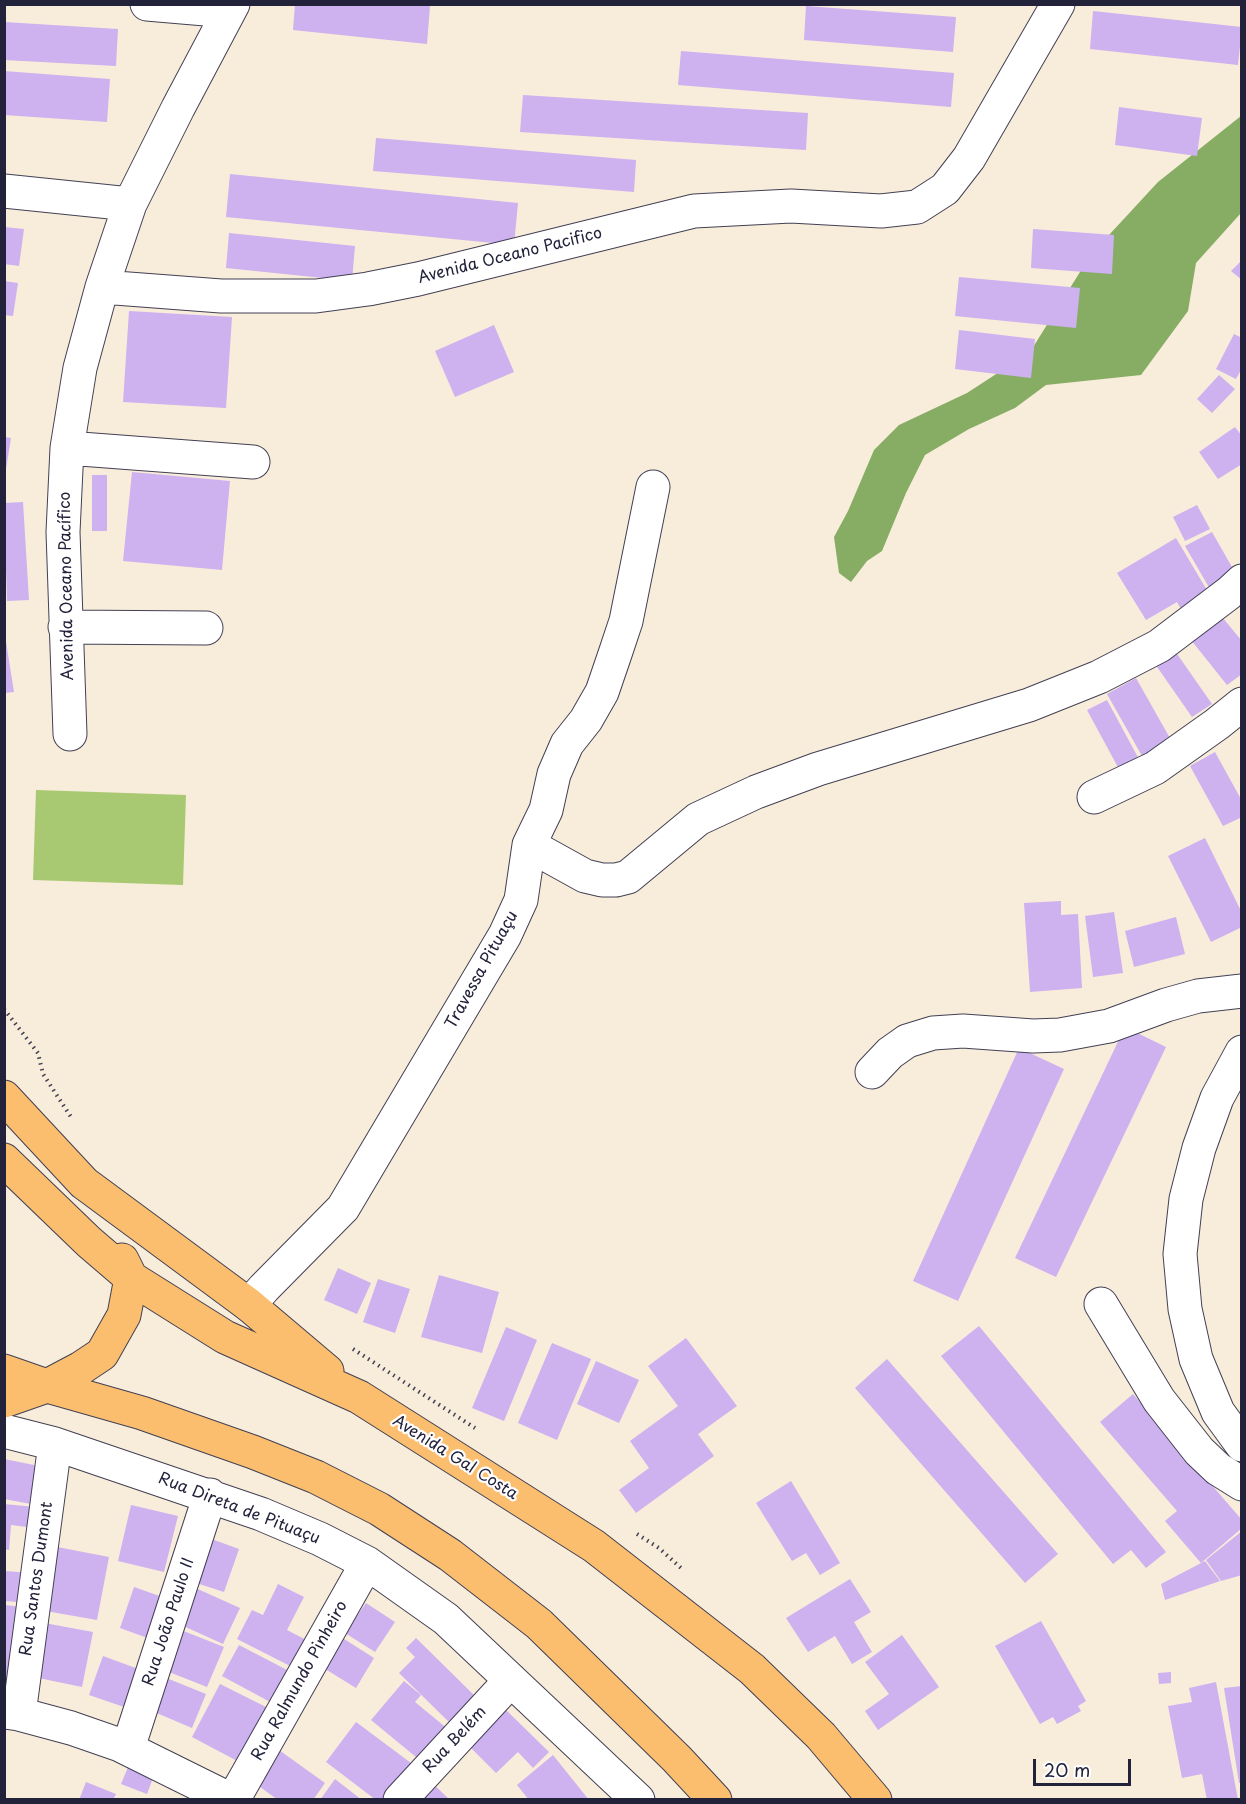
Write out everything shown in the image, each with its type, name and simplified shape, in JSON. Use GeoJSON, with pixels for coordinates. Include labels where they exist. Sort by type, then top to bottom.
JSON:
{"type":"FeatureCollection","features":[{"type":"Feature","properties":{"kind":"main road"},"geometry":{"type":"LineString","coordinates":[[4,1097],[84,1184],[249,1305],[359,1397]]}},
{"type":"Feature","properties":{"kind":"main road","name":"Avenida Gal Costa"},"geometry":{"type":"LineString","coordinates":[[4,1160],[89,1242],[131,1278],[225,1336],[359,1397],[594,1546],[752,1669],[821,1736],[875,1800]]}},
{"type":"Feature","properties":{"kind":"main road"},"geometry":{"type":"LineString","coordinates":[[4,1401],[47,1386],[102,1354],[124,1315],[131,1278],[84,1184]]}},
{"type":"Feature","properties":{"kind":"main road"},"geometry":{"type":"LineString","coordinates":[[4,1371],[47,1386],[142,1413],[253,1452],[316,1477],[379,1509],[450,1555],[539,1624],[716,1800]]}},
{"type":"Feature","properties":{"kind":"street"},"geometry":{"type":"LineString","coordinates":[[147,4],[231,8]]}},
{"type":"Feature","properties":{"kind":"street","name":"Avenida Oceano Pacifico"},"geometry":{"type":"LineString","coordinates":[[102,287],[221,296],[316,296],[418,279],[694,211],[791,206],[881,211],[917,207],[945,189],[969,158],[1058,4]]}},
{"type":"Feature","properties":{"kind":"street","name":"Avenida Oceano Pacífico"},"geometry":{"type":"LineString","coordinates":[[70,734],[63,532],[68,448],[80,368],[102,287],[130,204],[231,8]]}},
{"type":"Feature","properties":{"kind":"street"},"geometry":{"type":"LineString","coordinates":[[4,191],[130,204]]}},
{"type":"Feature","properties":{"kind":"street"},"geometry":{"type":"LineString","coordinates":[[68,448],[253,462]]}},
{"type":"Feature","properties":{"kind":"street","name":"Travessa Pituaçu"},"geometry":{"type":"LineString","coordinates":[[249,1305],[343,1208],[505,935],[521,900],[529,845],[546,810],[554,774],[567,744],[586,720],[606,682],[626,621],[653,487]]}},
{"type":"Feature","properties":{"kind":"street"},"geometry":{"type":"LineString","coordinates":[[529,845],[585,876],[602,880],[628,877],[698,819],[756,792],[829,766],[1029,705],[1100,677],[1159,646],[1242,581]]}},
{"type":"Feature","properties":{"kind":"street"},"geometry":{"type":"LineString","coordinates":[[65,627],[206,628]]}},
{"type":"Feature","properties":{"kind":"street"},"geometry":{"type":"LineString","coordinates":[[1094,797],[1155,768],[1242,704]]}},
{"type":"Feature","properties":{"kind":"street"},"geometry":{"type":"LineString","coordinates":[[872,1072],[890,1053],[907,1041],[933,1033],[963,1031],[1033,1036],[1060,1035],[1109,1026],[1198,996],[1242,991]]}},
{"type":"Feature","properties":{"kind":"street"},"geometry":{"type":"LineString","coordinates":[[1242,1052],[1217,1098],[1199,1148],[1186,1199],[1180,1254],[1185,1309],[1196,1359],[1218,1412],[1242,1445]]}},
{"type":"Feature","properties":{"kind":"street"},"geometry":{"type":"LineString","coordinates":[[1101,1304],[1159,1400],[1199,1451],[1218,1469],[1242,1484]]}},
{"type":"Feature","properties":{"kind":"street","name":"Rua Direta de Pituaçu"},"geometry":{"type":"LineString","coordinates":[[4,1431],[56,1444],[210,1495],[311,1535],[367,1563],[446,1619],[632,1798]]}},
{"type":"Feature","properties":{"kind":"street","name":"Rua Santos Dumont"},"geometry":{"type":"LineString","coordinates":[[12,1713],[56,1444]]}},
{"type":"Feature","properties":{"kind":"street","name":"Rua João Paulo II"},"geometry":{"type":"LineString","coordinates":[[128,1748],[210,1495]]}},
{"type":"Feature","properties":{"kind":"street","name":"Rua Ralmundo Pinheiro"},"geometry":{"type":"LineString","coordinates":[[232,1800],[367,1563]]}},
{"type":"Feature","properties":{"kind":"street","name":"Rua Belém"},"geometry":{"type":"LineString","coordinates":[[399,1800],[511,1680]]}},
{"type":"Feature","properties":{"kind":"street"},"geometry":{"type":"LineString","coordinates":[[12,1713],[71,1728],[128,1748],[232,1800]]}},
{"type":"Feature","properties":{"kind":"path"},"geometry":{"type":"LineString","coordinates":[[4,1009],[38,1053],[43,1074],[76,1125]]}},
{"type":"Feature","properties":{"kind":"path"},"geometry":{"type":"LineString","coordinates":[[344,1343],[479,1431]]}},
{"type":"Feature","properties":{"kind":"path"},"geometry":{"type":"LineString","coordinates":[[629,1529],[659,1548],[685,1572]]}},
{"type":"Feature","properties":{"kind":"green space"},"geometry":{"type":"Polygon","coordinates":[[[1241,116],[1241,213],[1196,263],[1188,311],[1141,375],[1046,385],[1015,408],[969,429],[925,455],[906,493],[882,551],[867,561],[851,582],[839,573],[834,537],[848,511],[874,450],[899,425],[967,393],[1030,352],[1080,272],[1109,235],[1158,182],[1241,116]]]}},
{"type":"Feature","properties":{"kind":"green space"},"geometry":{"type":"Polygon","coordinates":[[[36,790],[186,795],[183,885],[33,880],[36,790]]]}},
{"type":"Feature","properties":{"kind":"building"},"geometry":{"type":"Polygon","coordinates":[[[295,4],[430,6],[427,44],[293,30],[295,4]]]}},
{"type":"Feature","properties":{"kind":"building"},"geometry":{"type":"Polygon","coordinates":[[[806,6],[956,17],[953,52],[804,40],[806,6]]]}},
{"type":"Feature","properties":{"kind":"building"},"geometry":{"type":"Polygon","coordinates":[[[1093,11],[1242,27],[1238,65],[1090,49],[1093,11]]]}},
{"type":"Feature","properties":{"kind":"building"},"geometry":{"type":"Polygon","coordinates":[[[4,22],[118,29],[116,66],[4,60],[4,22]]]}},
{"type":"Feature","properties":{"kind":"building"},"geometry":{"type":"Polygon","coordinates":[[[681,51],[954,73],[951,107],[678,85],[681,51]]]}},
{"type":"Feature","properties":{"kind":"building"},"geometry":{"type":"Polygon","coordinates":[[[4,71],[110,79],[107,122],[4,115],[4,71]]]}},
{"type":"Feature","properties":{"kind":"building"},"geometry":{"type":"Polygon","coordinates":[[[523,95],[808,113],[806,150],[520,132],[523,95]]]}},
{"type":"Feature","properties":{"kind":"building"},"geometry":{"type":"Polygon","coordinates":[[[1119,107],[1202,118],[1197,156],[1115,145],[1119,107]]]}},
{"type":"Feature","properties":{"kind":"building"},"geometry":{"type":"Polygon","coordinates":[[[376,138],[636,160],[634,192],[373,171],[376,138]]]}},
{"type":"Feature","properties":{"kind":"building"},"geometry":{"type":"Polygon","coordinates":[[[230,174],[518,203],[514,245],[226,217],[230,174]]]}},
{"type":"Feature","properties":{"kind":"building"},"geometry":{"type":"Polygon","coordinates":[[[4,227],[24,229],[19,266],[4,264],[4,227]]]}},
{"type":"Feature","properties":{"kind":"building"},"geometry":{"type":"Polygon","coordinates":[[[1033,229],[1114,235],[1112,274],[1031,268],[1033,229]]]}},
{"type":"Feature","properties":{"kind":"building"},"geometry":{"type":"Polygon","coordinates":[[[229,233],[355,246],[352,281],[226,268],[229,233]]]}},
{"type":"Feature","properties":{"kind":"building"},"geometry":{"type":"Polygon","coordinates":[[[1242,260],[1242,280],[1231,271],[1242,260]]]}},
{"type":"Feature","properties":{"kind":"building"},"geometry":{"type":"Polygon","coordinates":[[[959,277],[1080,288],[1076,328],[955,316],[959,277]]]}},
{"type":"Feature","properties":{"kind":"building"},"geometry":{"type":"Polygon","coordinates":[[[4,281],[18,283],[13,316],[4,315],[4,281]]]}},
{"type":"Feature","properties":{"kind":"building"},"geometry":{"type":"Polygon","coordinates":[[[129,311],[232,317],[226,408],[123,402],[129,311]]]}},
{"type":"Feature","properties":{"kind":"building"},"geometry":{"type":"Polygon","coordinates":[[[494,325],[514,372],[455,397],[435,351],[494,325]]]}},
{"type":"Feature","properties":{"kind":"building"},"geometry":{"type":"Polygon","coordinates":[[[959,330],[1035,339],[1031,378],[955,369],[959,330]]]}},
{"type":"Feature","properties":{"kind":"building"},"geometry":{"type":"Polygon","coordinates":[[[1234,334],[1242,338],[1242,368],[1236,379],[1216,369],[1234,334]]]}},
{"type":"Feature","properties":{"kind":"building"},"geometry":{"type":"Polygon","coordinates":[[[1219,375],[1235,389],[1212,413],[1197,399],[1219,375]]]}},
{"type":"Feature","properties":{"kind":"building"},"geometry":{"type":"Polygon","coordinates":[[[1235,427],[1242,436],[1242,464],[1218,479],[1199,452],[1235,427]]]}},
{"type":"Feature","properties":{"kind":"building"},"geometry":{"type":"Polygon","coordinates":[[[4,437],[11,438],[6,469],[4,469],[4,437]]]}},
{"type":"Feature","properties":{"kind":"building"},"geometry":{"type":"Polygon","coordinates":[[[132,472],[230,481],[222,570],[123,561],[132,472]]]}},
{"type":"Feature","properties":{"kind":"building"},"geometry":{"type":"Polygon","coordinates":[[[92,475],[107,475],[107,531],[92,531],[92,475]]]}},
{"type":"Feature","properties":{"kind":"building"},"geometry":{"type":"Polygon","coordinates":[[[23,502],[29,600],[7,601],[4,503],[23,502]]]}},
{"type":"Feature","properties":{"kind":"building"},"geometry":{"type":"Polygon","coordinates":[[[1197,505],[1210,529],[1185,541],[1173,517],[1197,505]]]}},
{"type":"Feature","properties":{"kind":"building"},"geometry":{"type":"Polygon","coordinates":[[[1212,532],[1240,581],[1214,596],[1185,546],[1212,532]]]}},
{"type":"Feature","properties":{"kind":"building"},"geometry":{"type":"Polygon","coordinates":[[[1176,538],[1211,597],[1183,613],[1177,602],[1146,620],[1117,573],[1176,538]]]}},
{"type":"Feature","properties":{"kind":"building"},"geometry":{"type":"Polygon","coordinates":[[[1217,611],[1242,641],[1242,674],[1227,685],[1187,635],[1217,611]]]}},
{"type":"Feature","properties":{"kind":"building"},"geometry":{"type":"Polygon","coordinates":[[[4,629],[14,692],[4,693],[4,629]]]}},
{"type":"Feature","properties":{"kind":"building"},"geometry":{"type":"Polygon","coordinates":[[[1175,651],[1212,704],[1192,717],[1155,664],[1175,651]]]}},
{"type":"Feature","properties":{"kind":"building"},"geometry":{"type":"Polygon","coordinates":[[[1136,678],[1171,740],[1142,756],[1107,694],[1136,678]]]}},
{"type":"Feature","properties":{"kind":"building"},"geometry":{"type":"Polygon","coordinates":[[[1107,700],[1140,761],[1120,771],[1087,710],[1107,700]]]}},
{"type":"Feature","properties":{"kind":"building"},"geometry":{"type":"Polygon","coordinates":[[[1215,752],[1242,801],[1242,817],[1223,826],[1190,766],[1215,752]]]}},
{"type":"Feature","properties":{"kind":"building"},"geometry":{"type":"Polygon","coordinates":[[[1205,838],[1242,913],[1242,927],[1211,942],[1168,856],[1205,838]]]}},
{"type":"Feature","properties":{"kind":"building"},"geometry":{"type":"Polygon","coordinates":[[[1061,901],[1061,915],[1078,914],[1082,988],[1030,992],[1024,903],[1061,901]]]}},
{"type":"Feature","properties":{"kind":"building"},"geometry":{"type":"Polygon","coordinates":[[[1114,912],[1123,973],[1093,977],[1085,916],[1114,912]]]}},
{"type":"Feature","properties":{"kind":"building"},"geometry":{"type":"Polygon","coordinates":[[[1176,917],[1185,954],[1134,967],[1125,931],[1176,917]]]}},
{"type":"Feature","properties":{"kind":"building"},"geometry":{"type":"Polygon","coordinates":[[[1125,1027],[1166,1047],[1056,1277],[1015,1258],[1125,1027]]]}},
{"type":"Feature","properties":{"kind":"building"},"geometry":{"type":"Polygon","coordinates":[[[1019,1048],[1064,1069],[958,1301],[913,1281],[1019,1048]]]}},
{"type":"Feature","properties":{"kind":"building"},"geometry":{"type":"Polygon","coordinates":[[[338,1268],[371,1283],[357,1314],[324,1300],[338,1268]]]}},
{"type":"Feature","properties":{"kind":"building"},"geometry":{"type":"Polygon","coordinates":[[[439,1275],[499,1292],[482,1353],[421,1337],[439,1275]]]}},
{"type":"Feature","properties":{"kind":"building"},"geometry":{"type":"Polygon","coordinates":[[[378,1279],[410,1289],[395,1333],[363,1322],[378,1279]]]}},
{"type":"Feature","properties":{"kind":"building"},"geometry":{"type":"Polygon","coordinates":[[[979,1326],[1166,1552],[1146,1568],[1131,1550],[1113,1564],[941,1356],[979,1326]]]}},
{"type":"Feature","properties":{"kind":"building"},"geometry":{"type":"Polygon","coordinates":[[[506,1327],[537,1340],[504,1421],[472,1408],[506,1327]]]}},
{"type":"Feature","properties":{"kind":"building"},"geometry":{"type":"Polygon","coordinates":[[[686,1338],[737,1406],[698,1434],[714,1456],[636,1513],[619,1490],[649,1468],[630,1441],[678,1406],[648,1366],[686,1338]]]}},
{"type":"Feature","properties":{"kind":"building"},"geometry":{"type":"Polygon","coordinates":[[[552,1343],[591,1359],[557,1440],[518,1423],[552,1343]]]}},
{"type":"Feature","properties":{"kind":"building"},"geometry":{"type":"Polygon","coordinates":[[[887,1359],[1058,1554],[1025,1583],[855,1388],[887,1359]]]}},
{"type":"Feature","properties":{"kind":"building"},"geometry":{"type":"Polygon","coordinates":[[[596,1361],[639,1380],[619,1423],[577,1404],[596,1361]]]}},
{"type":"Feature","properties":{"kind":"building"},"geometry":{"type":"Polygon","coordinates":[[[1133,1394],[1242,1520],[1242,1528],[1201,1563],[1165,1521],[1177,1511],[1100,1422],[1133,1394]]]}},
{"type":"Feature","properties":{"kind":"building"},"geometry":{"type":"Polygon","coordinates":[[[4,1459],[49,1468],[42,1506],[4,1499],[4,1459]]]}},
{"type":"Feature","properties":{"kind":"building"},"geometry":{"type":"Polygon","coordinates":[[[791,1481],[840,1563],[820,1575],[806,1553],[792,1561],[756,1503],[791,1481]]]}},
{"type":"Feature","properties":{"kind":"building"},"geometry":{"type":"Polygon","coordinates":[[[4,1504],[46,1508],[43,1529],[11,1525],[9,1550],[4,1549],[4,1504]]]}},
{"type":"Feature","properties":{"kind":"building"},"geometry":{"type":"Polygon","coordinates":[[[131,1505],[178,1516],[164,1572],[118,1561],[131,1505]]]}},
{"type":"Feature","properties":{"kind":"building"},"geometry":{"type":"Polygon","coordinates":[[[1242,1531],[1242,1575],[1221,1581],[1206,1560],[1242,1531]]]}},
{"type":"Feature","properties":{"kind":"building"},"geometry":{"type":"Polygon","coordinates":[[[206,1537],[239,1549],[224,1592],[190,1581],[206,1537]]]}},
{"type":"Feature","properties":{"kind":"building"},"geometry":{"type":"Polygon","coordinates":[[[52,1546],[109,1557],[97,1620],[40,1610],[52,1546]]]}},
{"type":"Feature","properties":{"kind":"building"},"geometry":{"type":"Polygon","coordinates":[[[1205,1561],[1220,1581],[1165,1600],[1161,1584],[1205,1561]]]}},
{"type":"Feature","properties":{"kind":"building"},"geometry":{"type":"Polygon","coordinates":[[[4,1571],[33,1573],[31,1603],[4,1601],[4,1571]]]}},
{"type":"Feature","properties":{"kind":"building"},"geometry":{"type":"Polygon","coordinates":[[[850,1579],[871,1612],[854,1622],[872,1652],[852,1664],[835,1636],[808,1652],[786,1618],[850,1579]]]}},
{"type":"Feature","properties":{"kind":"building"},"geometry":{"type":"Polygon","coordinates":[[[278,1584],[304,1597],[287,1630],[314,1644],[300,1671],[237,1639],[252,1610],[263,1615],[278,1584]]]}},
{"type":"Feature","properties":{"kind":"building"},"geometry":{"type":"Polygon","coordinates":[[[191,1586],[240,1608],[223,1644],[179,1624],[191,1586]]]}},
{"type":"Feature","properties":{"kind":"building"},"geometry":{"type":"Polygon","coordinates":[[[134,1587],[168,1599],[153,1640],[120,1628],[134,1587]]]}},
{"type":"Feature","properties":{"kind":"building"},"geometry":{"type":"Polygon","coordinates":[[[366,1603],[395,1622],[375,1652],[345,1633],[366,1603]]]}},
{"type":"Feature","properties":{"kind":"building"},"geometry":{"type":"Polygon","coordinates":[[[5,1605],[22,1607],[16,1685],[5,1684],[5,1605]]]}},
{"type":"Feature","properties":{"kind":"building"},"geometry":{"type":"Polygon","coordinates":[[[1041,1621],[1086,1701],[1078,1706],[1081,1711],[1057,1724],[1053,1717],[1040,1724],[995,1646],[1041,1621]]]}},
{"type":"Feature","properties":{"kind":"building"},"geometry":{"type":"Polygon","coordinates":[[[39,1622],[93,1632],[82,1687],[29,1676],[39,1622]]]}},
{"type":"Feature","properties":{"kind":"building"},"geometry":{"type":"Polygon","coordinates":[[[176,1628],[224,1647],[207,1687],[159,1668],[176,1628]]]}},
{"type":"Feature","properties":{"kind":"building"},"geometry":{"type":"Polygon","coordinates":[[[902,1635],[939,1687],[878,1730],[865,1711],[889,1694],[865,1662],[902,1635]]]}},
{"type":"Feature","properties":{"kind":"building"},"geometry":{"type":"Polygon","coordinates":[[[341,1637],[374,1658],[356,1688],[322,1667],[341,1637]]]}},
{"type":"Feature","properties":{"kind":"building"},"geometry":{"type":"Polygon","coordinates":[[[416,1638],[479,1700],[453,1726],[399,1673],[415,1657],[406,1648],[416,1638]]]}},
{"type":"Feature","properties":{"kind":"building"},"geometry":{"type":"Polygon","coordinates":[[[239,1645],[289,1671],[272,1703],[222,1676],[239,1645]]]}},
{"type":"Feature","properties":{"kind":"building"},"geometry":{"type":"Polygon","coordinates":[[[103,1656],[141,1670],[127,1708],[89,1695],[103,1656]]]}},
{"type":"Feature","properties":{"kind":"building"},"geometry":{"type":"Polygon","coordinates":[[[1171,1672],[1171,1683],[1159,1684],[1158,1673],[1171,1672]]]}},
{"type":"Feature","properties":{"kind":"building"},"geometry":{"type":"Polygon","coordinates":[[[159,1675],[206,1694],[192,1728],[145,1708],[159,1675]]]}},
{"type":"Feature","properties":{"kind":"building"},"geometry":{"type":"Polygon","coordinates":[[[404,1681],[421,1695],[415,1702],[449,1730],[422,1762],[371,1720],[404,1681]]]}},
{"type":"Feature","properties":{"kind":"building"},"geometry":{"type":"Polygon","coordinates":[[[1216,1682],[1238,1800],[1207,1800],[1202,1774],[1182,1778],[1168,1706],[1192,1702],[1189,1688],[1216,1682]]]}},
{"type":"Feature","properties":{"kind":"building"},"geometry":{"type":"Polygon","coordinates":[[[220,1684],[272,1710],[243,1764],[192,1737],[220,1684]]]}},
{"type":"Feature","properties":{"kind":"building"},"geometry":{"type":"Polygon","coordinates":[[[1242,1686],[1242,1783],[1239,1783],[1224,1688],[1242,1686]]]}},
{"type":"Feature","properties":{"kind":"building"},"geometry":{"type":"Polygon","coordinates":[[[504,1708],[549,1752],[533,1768],[518,1752],[496,1773],[467,1744],[504,1708]]]}},
{"type":"Feature","properties":{"kind":"building"},"geometry":{"type":"Polygon","coordinates":[[[356,1722],[415,1766],[389,1800],[376,1800],[326,1762],[356,1722]]]}},
{"type":"Feature","properties":{"kind":"building"},"geometry":{"type":"Polygon","coordinates":[[[272,1745],[325,1783],[313,1800],[278,1800],[248,1778],[272,1745]]]}},
{"type":"Feature","properties":{"kind":"building"},"geometry":{"type":"Polygon","coordinates":[[[553,1755],[589,1800],[529,1800],[517,1785],[553,1755]]]}},
{"type":"Feature","properties":{"kind":"building"},"geometry":{"type":"Polygon","coordinates":[[[131,1760],[156,1770],[147,1794],[121,1784],[131,1760]]]}},
{"type":"Feature","properties":{"kind":"building"},"geometry":{"type":"Polygon","coordinates":[[[335,1779],[362,1800],[320,1800],[335,1779]]]}},
{"type":"Feature","properties":{"kind":"building"},"geometry":{"type":"Polygon","coordinates":[[[428,1779],[450,1800],[409,1800],[428,1779]]]}},
{"type":"Feature","properties":{"kind":"building"},"geometry":{"type":"Polygon","coordinates":[[[86,1782],[116,1794],[113,1800],[79,1800],[86,1782]]]}}]}
